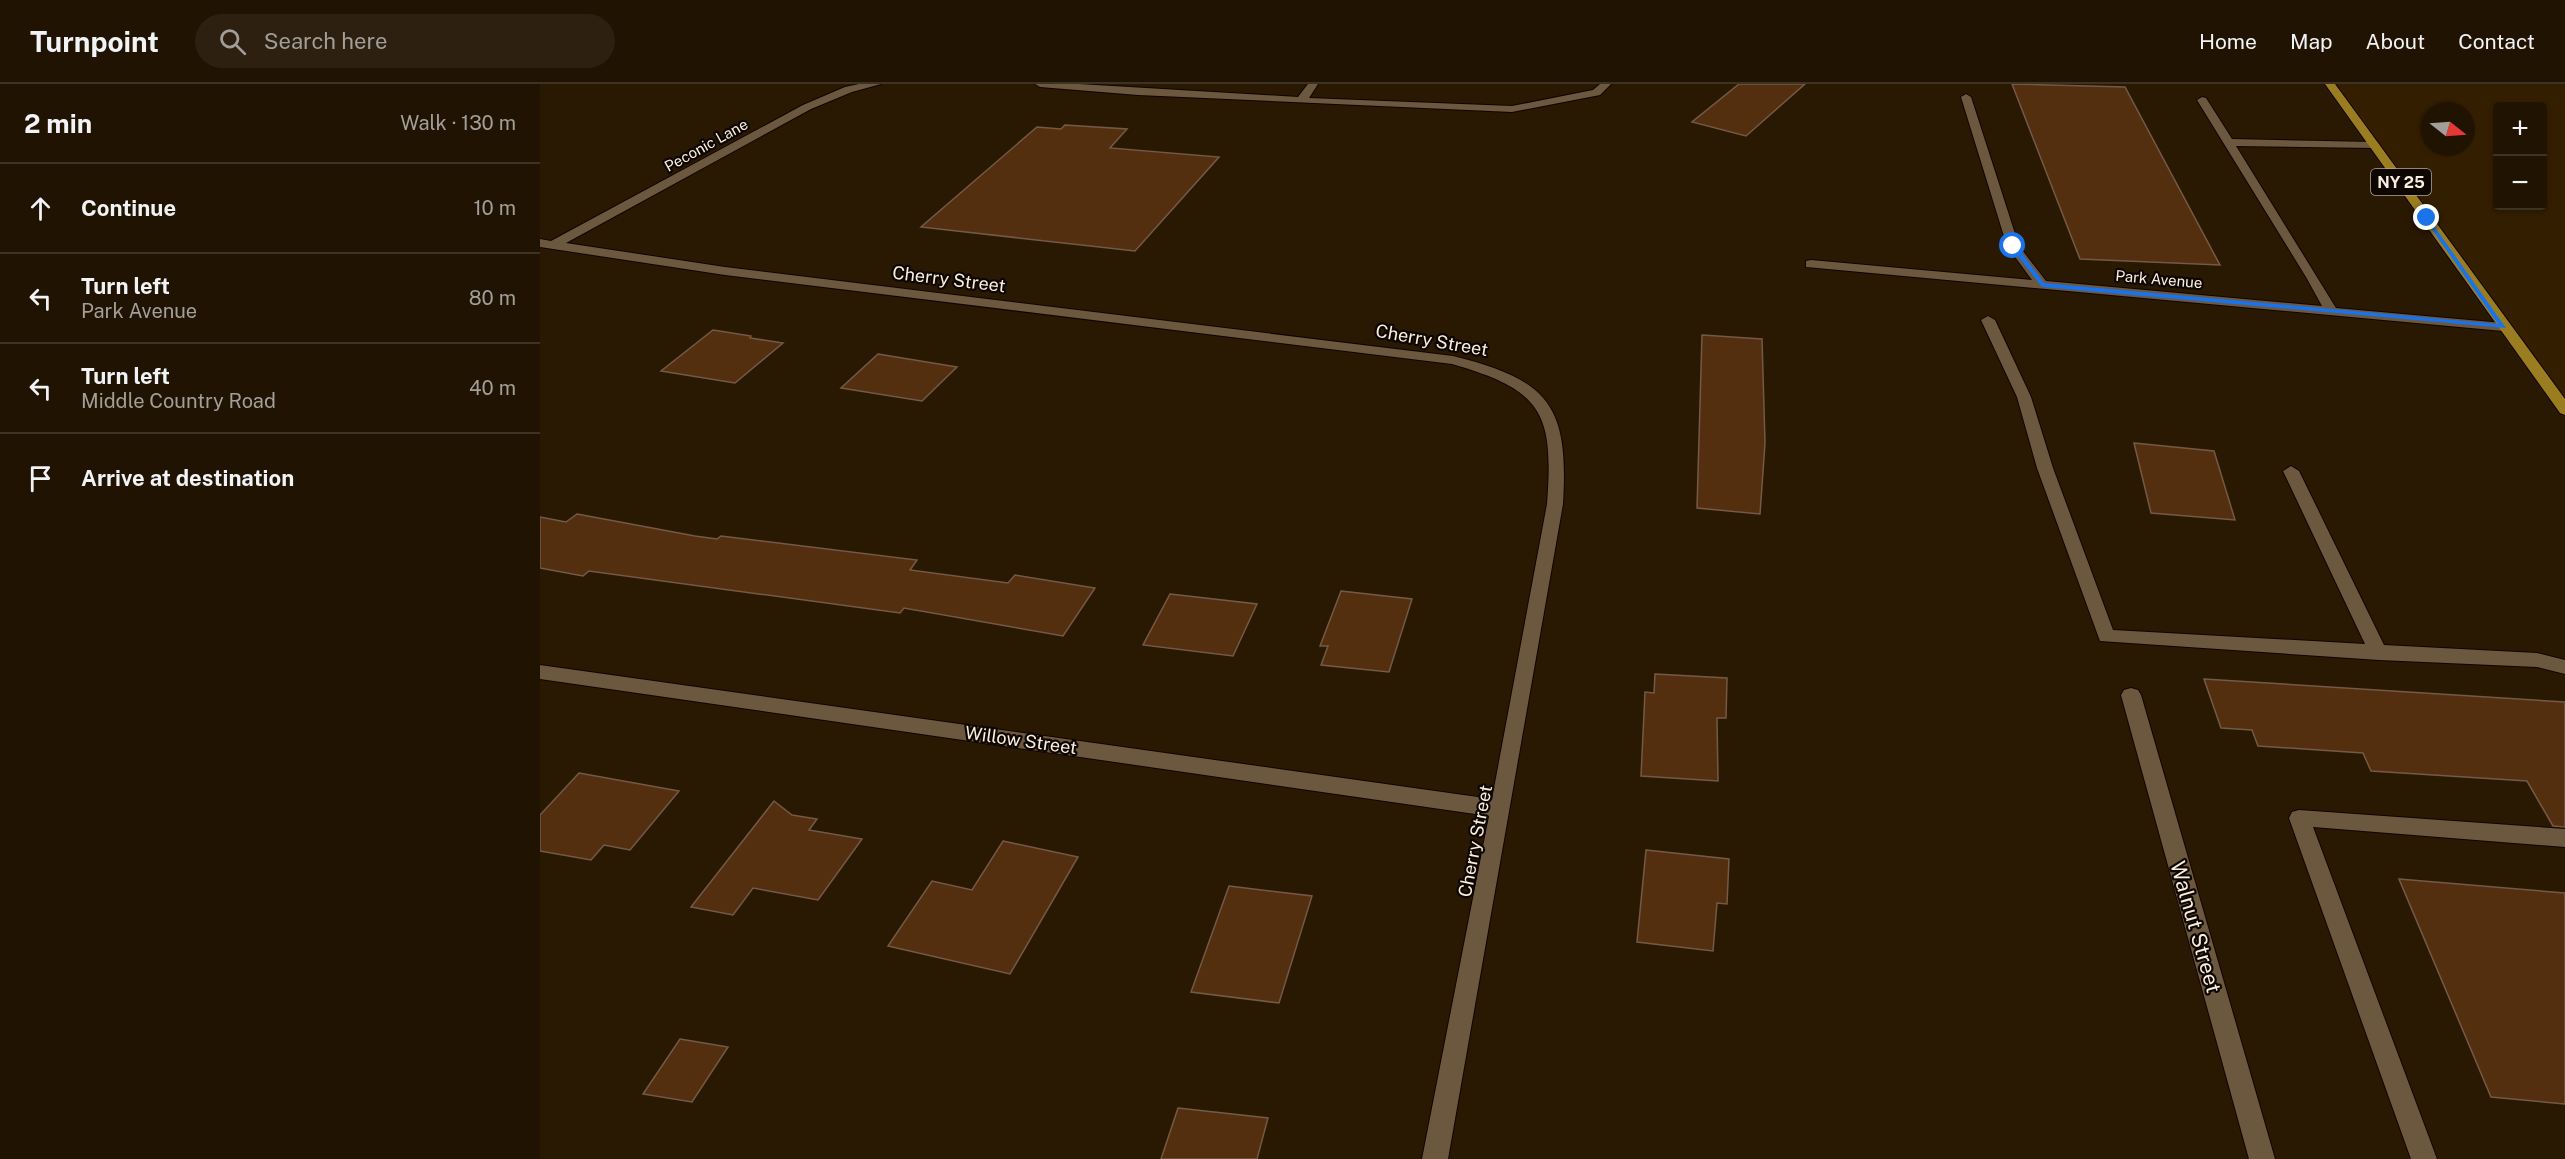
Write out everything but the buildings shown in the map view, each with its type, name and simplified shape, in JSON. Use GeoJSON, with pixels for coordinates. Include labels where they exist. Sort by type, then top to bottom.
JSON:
{"type":"FeatureCollection","features":[{"type":"Feature","properties":{"kind":"main road","name":"NY 25"},"geometry":{"type":"LineString","coordinates":[[2330,84],[2565,410]]}},
{"type":"Feature","properties":{"kind":"street","name":"Peconic Lane"},"geometry":{"type":"LineString","coordinates":[[547,243],[807,107],[849,89],[876,84]]}},
{"type":"Feature","properties":{"kind":"street"},"geometry":{"type":"LineString","coordinates":[[1040,84],[1138,92],[1302,99],[1383,106],[1512,109],[1596,93],[1606,84]]}},
{"type":"Feature","properties":{"kind":"street"},"geometry":{"type":"LineString","coordinates":[[1302,99],[1313,84]]}},
{"type":"Feature","properties":{"kind":"street"},"geometry":{"type":"LineString","coordinates":[[1966,97],[2013,246],[2042,285]]}},
{"type":"Feature","properties":{"kind":"street"},"geometry":{"type":"LineString","coordinates":[[2202,100],[2313,278],[2331,311]]}},
{"type":"Feature","properties":{"kind":"street"},"geometry":{"type":"LineString","coordinates":[[2228,142],[2374,145]]}},
{"type":"Feature","properties":{"kind":"street","name":"Cherry Street"},"geometry":{"type":"LineString","coordinates":[[547,243],[725,271],[1453,360],[1488,369],[1516,381],[1535,394],[1554,423],[1559,464],[1555,504],[1502,809],[1435,1159]]}},
{"type":"Feature","properties":{"kind":"street","name":"Park Avenue"},"geometry":{"type":"LineString","coordinates":[[1812,264],[2504,327]]}},
{"type":"Feature","properties":{"kind":"street"},"geometry":{"type":"LineString","coordinates":[[1988,320],[2024,397],[2045,468],[2106,636],[2537,660],[2565,667]]}},
{"type":"Feature","properties":{"kind":"street"},"geometry":{"type":"LineString","coordinates":[[2291,471],[2379,653]]}},
{"type":"Feature","properties":{"kind":"street","name":"Willow Street"},"geometry":{"type":"LineString","coordinates":[[540,672],[1502,809]]}},
{"type":"Feature","properties":{"kind":"street","name":"Walnut Street"},"geometry":{"type":"LineString","coordinates":[[2131,695],[2262,1159]]}},
{"type":"Feature","properties":{"kind":"street"},"geometry":{"type":"LineString","coordinates":[[2424,1159],[2299,818],[2565,838]]}},
{"type":"Feature","properties":{"kind":"shaded area"},"geometry":{"type":"Polygon","coordinates":[[[2327,84],[2565,84],[2565,410],[2327,84]]]}},
{"type":"Feature","properties":{"kind":"route"},"geometry":{"type":"LineString","coordinates":[[2013,246],[2042,285],[2504,327],[2427,218]]}}]}
